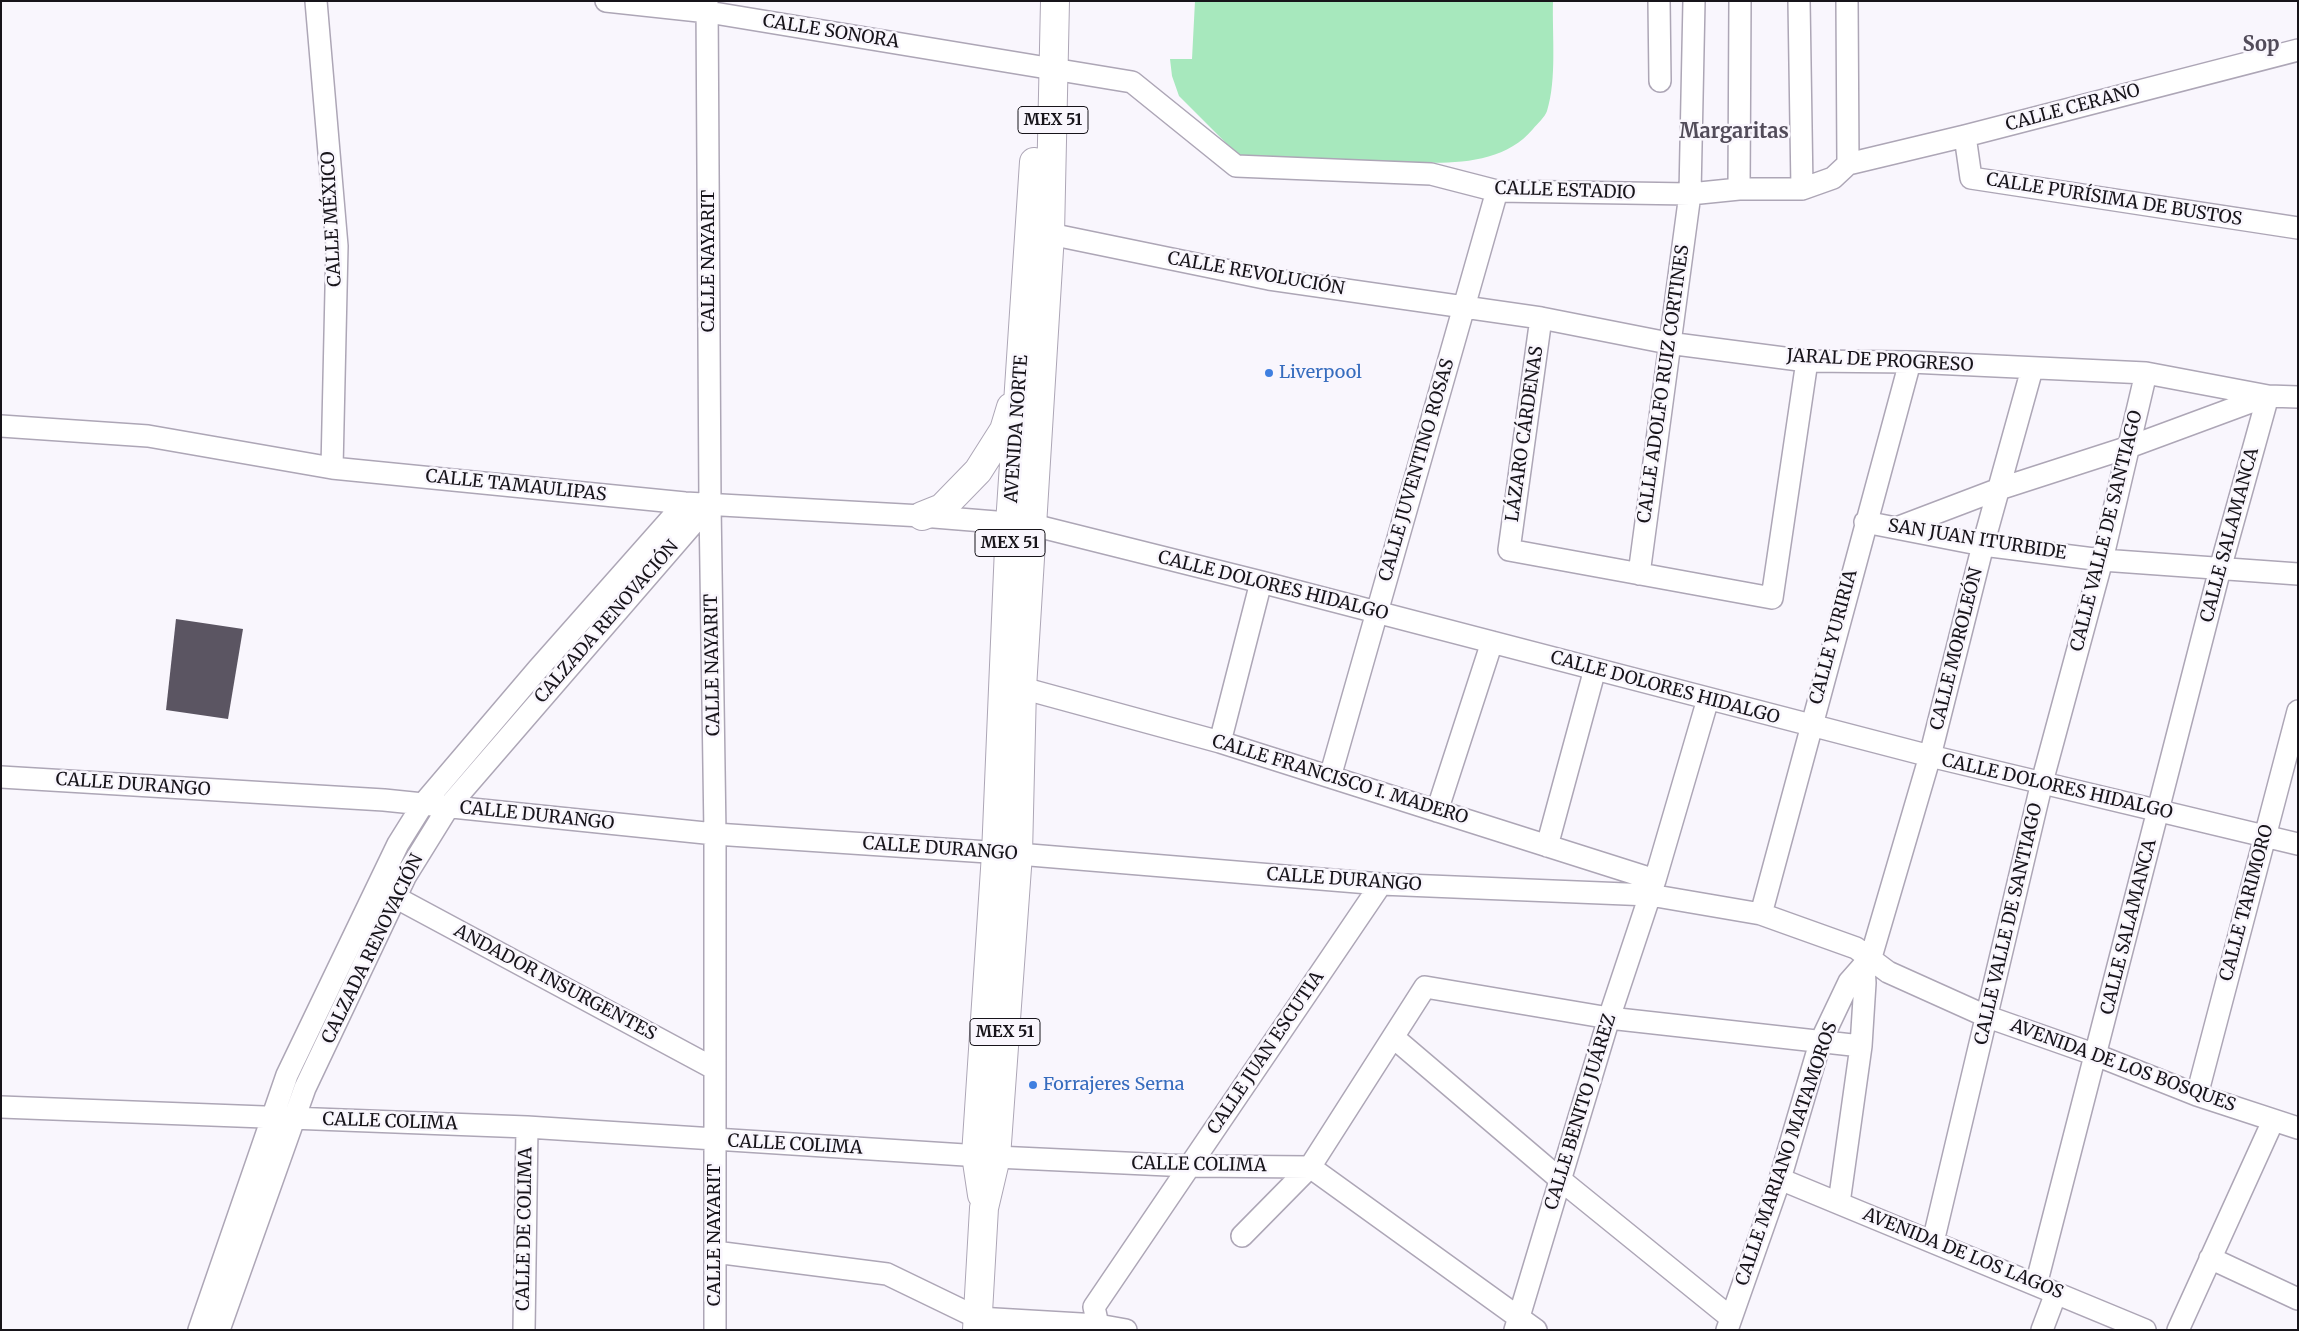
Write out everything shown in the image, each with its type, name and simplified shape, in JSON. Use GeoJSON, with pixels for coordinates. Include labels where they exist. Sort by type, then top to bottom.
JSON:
{"type":"FeatureCollection","features":[{"type":"Feature","properties":{"kind":"main road","name":"AVENIDA NORTE"},"geometry":{"type":"LineString","coordinates":[[1007,854],[1022,688],[1020,379],[1038,117],[1048,68],[1055,4]]}},
{"type":"Feature","properties":{"kind":"main road","name":"AVENIDA NORTE"},"geometry":{"type":"LineString","coordinates":[[1007,854],[1022,525],[1040,376],[1050,234],[1048,68]]}},
{"type":"Feature","properties":{"kind":"main road"},"geometry":{"type":"LineString","coordinates":[[1038,117],[1042,134],[1043,217],[1050,234]]}},
{"type":"Feature","properties":{"kind":"main road"},"geometry":{"type":"LineString","coordinates":[[922,516],[942,508],[978,471],[1004,430],[1020,379]]}},
{"type":"Feature","properties":{"kind":"main road","name":"MEX 51"},"geometry":{"type":"LineString","coordinates":[[978,1324],[986,1156],[1007,854]]}},
{"type":"Feature","properties":{"kind":"street","name":"CALLE MÉXICO"},"geometry":{"type":"LineString","coordinates":[[316,1],[337,246],[332,468]]}},
{"type":"Feature","properties":{"kind":"street","name":"CALLE SONORA"},"geometry":{"type":"LineString","coordinates":[[606,1],[708,7],[1048,68]]}},
{"type":"Feature","properties":{"kind":"street"},"geometry":{"type":"LineString","coordinates":[[1659,1],[1660,81]]}},
{"type":"Feature","properties":{"kind":"street","name":"CALLE ADOLFO RUIZ CORTINES"},"geometry":{"type":"LineString","coordinates":[[1639,574],[1668,344],[1690,194],[1694,1]]}},
{"type":"Feature","properties":{"kind":"street"},"geometry":{"type":"LineString","coordinates":[[1739,189],[1740,1]]}},
{"type":"Feature","properties":{"kind":"street"},"geometry":{"type":"LineString","coordinates":[[1799,1],[1802,189]]}},
{"type":"Feature","properties":{"kind":"street"},"geometry":{"type":"LineString","coordinates":[[1847,1],[1848,164]]}},
{"type":"Feature","properties":{"kind":"street","name":"CALLE NAYARIT"},"geometry":{"type":"LineString","coordinates":[[708,7],[710,504],[715,834],[715,1330]]}},
{"type":"Feature","properties":{"kind":"street","name":"CALLE CERANO"},"geometry":{"type":"LineString","coordinates":[[1848,164],[1965,136],[2298,50]]}},
{"type":"Feature","properties":{"kind":"street","name":"CALLE ESTADIO"},"geometry":{"type":"LineString","coordinates":[[1048,68],[1132,82],[1236,166],[1431,174],[1497,191],[1690,194],[1739,189],[1802,189],[1833,178],[1848,164]]}},
{"type":"Feature","properties":{"kind":"street","name":"CALLE PURÍSIMA DE BUSTOS"},"geometry":{"type":"LineString","coordinates":[[1965,136],[1971,178],[2298,228]]}},
{"type":"Feature","properties":{"kind":"street","name":"CALLE JUVENTINO ROSAS"},"geometry":{"type":"LineString","coordinates":[[1330,777],[1497,191]]}},
{"type":"Feature","properties":{"kind":"street","name":"CALLE REVOLUCIÓN"},"geometry":{"type":"LineString","coordinates":[[1050,234],[1269,279],[1463,307]]}},
{"type":"Feature","properties":{"kind":"street","name":"JARAL DE PROGRESO"},"geometry":{"type":"LineString","coordinates":[[1463,307],[1541,318],[1668,344],[1807,360],[1910,362],[2146,373],[2268,396],[2298,398]]}},
{"type":"Feature","properties":{"kind":"street","name":"LÁZARO CÁRDENAS"},"geometry":{"type":"LineString","coordinates":[[1541,318],[1509,550],[1639,574]]}},
{"type":"Feature","properties":{"kind":"street"},"geometry":{"type":"LineString","coordinates":[[1639,574],[1772,598],[1807,360]]}},
{"type":"Feature","properties":{"kind":"street","name":"CALLE YURIRIA"},"geometry":{"type":"LineString","coordinates":[[1760,914],[1910,362]]}},
{"type":"Feature","properties":{"kind":"street","name":"CALLE MOROLEÓN"},"geometry":{"type":"LineString","coordinates":[[1867,962],[1930,756],[2032,369]]}},
{"type":"Feature","properties":{"kind":"street","name":"CALLE VALLE DE SANTIAGO"},"geometry":{"type":"LineString","coordinates":[[1933,1242],[1988,1017],[2042,782],[2102,560],[2146,373]]}},
{"type":"Feature","properties":{"kind":"street"},"geometry":{"type":"LineString","coordinates":[[1899,527],[1999,490],[2129,448],[2268,396]]}},
{"type":"Feature","properties":{"kind":"street","name":"CALLE SALAMANCA"},"geometry":{"type":"LineString","coordinates":[[2042,1330],[2046,1289],[2096,1055],[2220,568],[2268,396]]}},
{"type":"Feature","properties":{"kind":"street","name":"CALLE TAMAULIPAS"},"geometry":{"type":"LineString","coordinates":[[1,426],[148,436],[332,468],[685,503],[922,516],[1022,525]]}},
{"type":"Feature","properties":{"kind":"street","name":"CALZADA RENOVACIÓN"},"geometry":{"type":"LineString","coordinates":[[199,1330],[287,1076],[389,862],[423,804],[538,669],[685,503]]}},
{"type":"Feature","properties":{"kind":"street","name":"CALZADA RENOVACIÓN"},"geometry":{"type":"LineString","coordinates":[[219,1330],[305,1088],[405,877],[449,806],[710,504]]}},
{"type":"Feature","properties":{"kind":"street","name":"SAN JUAN ITURBIDE"},"geometry":{"type":"LineString","coordinates":[[1865,522],[1899,527],[1984,546],[2102,560],[2298,574]]}},
{"type":"Feature","properties":{"kind":"street","name":"CALLE DOLORES HIDALGO"},"geometry":{"type":"LineString","coordinates":[[1022,525],[1261,582],[1930,756],[2298,844]]}},
{"type":"Feature","properties":{"kind":"street"},"geometry":{"type":"LineString","coordinates":[[1220,742],[1261,582]]}},
{"type":"Feature","properties":{"kind":"street"},"geometry":{"type":"LineString","coordinates":[[1437,811],[1492,642]]}},
{"type":"Feature","properties":{"kind":"street"},"geometry":{"type":"LineString","coordinates":[[1548,846],[1595,669]]}},
{"type":"Feature","properties":{"kind":"street","name":"CALLE FRANCISCO I. MADERO"},"geometry":{"type":"LineString","coordinates":[[1022,688],[1220,742],[1548,846],[1653,888]]}},
{"type":"Feature","properties":{"kind":"street","name":"CALLE BENITO JUÁREZ"},"geometry":{"type":"LineString","coordinates":[[1517,1323],[1562,1181],[1609,1018],[1653,888],[1708,699]]}},
{"type":"Feature","properties":{"kind":"street","name":"CALLE TARIMORO"},"geometry":{"type":"LineString","coordinates":[[2197,1095],[2298,711]]}},
{"type":"Feature","properties":{"kind":"street","name":"CALLE DURANGO"},"geometry":{"type":"LineString","coordinates":[[1,777],[449,806],[715,834],[1007,854],[1381,884],[1653,888],[1760,914],[1856,948],[1867,962]]}},
{"type":"Feature","properties":{"kind":"street","name":"CALLE JUAN ESCUTIA"},"geometry":{"type":"LineString","coordinates":[[1098,1325],[1094,1307],[1381,884]]}},
{"type":"Feature","properties":{"kind":"street","name":"ANDADOR INSURGENTES"},"geometry":{"type":"LineString","coordinates":[[395,898],[715,1069]]}},
{"type":"Feature","properties":{"kind":"street"},"geometry":{"type":"LineString","coordinates":[[1838,1203],[1861,1046],[1867,962]]}},
{"type":"Feature","properties":{"kind":"street","name":"AVENIDA DE LOS BOSQUES"},"geometry":{"type":"LineString","coordinates":[[1867,962],[1988,1017],[2096,1055],[2197,1095],[2298,1128]]}},
{"type":"Feature","properties":{"kind":"street","name":"CALLE MARIANO MATAMOROS"},"geometry":{"type":"LineString","coordinates":[[1729,1324],[1780,1179],[1820,1043],[1849,982],[1867,962]]}},
{"type":"Feature","properties":{"kind":"street"},"geometry":{"type":"LineString","coordinates":[[1242,1236],[1310,1167],[1425,987],[1609,1018],[1820,1043],[1861,1046]]}},
{"type":"Feature","properties":{"kind":"street"},"geometry":{"type":"LineString","coordinates":[[1393,1037],[1729,1324]]}},
{"type":"Feature","properties":{"kind":"street","name":"CALLE COLIMA"},"geometry":{"type":"LineString","coordinates":[[1,1107],[527,1128],[986,1156],[1189,1166],[1310,1167]]}},
{"type":"Feature","properties":{"kind":"street"},"geometry":{"type":"LineString","coordinates":[[2178,1330],[2273,1121]]}},
{"type":"Feature","properties":{"kind":"street","name":"CALLE DE COLIMA"},"geometry":{"type":"LineString","coordinates":[[524,1330],[527,1128]]}},
{"type":"Feature","properties":{"kind":"street"},"geometry":{"type":"LineString","coordinates":[[1310,1167],[1517,1323],[1536,1330]]}},
{"type":"Feature","properties":{"kind":"street","name":"AVENIDA DE LOS LAGOS"},"geometry":{"type":"LineString","coordinates":[[1780,1179],[2145,1330]]}},
{"type":"Feature","properties":{"kind":"street"},"geometry":{"type":"LineString","coordinates":[[715,1252],[887,1274],[978,1324],[1098,1325],[1126,1330]]}},
{"type":"Feature","properties":{"kind":"street"},"geometry":{"type":"LineString","coordinates":[[2210,1258],[2298,1299]]}},
{"type":"Feature","properties":{"kind":"green space"},"geometry":{"type":"Polygon","coordinates":[[[1195,1],[1553,1],[1553,71],[1547,111],[1533,129],[1517,143],[1499,153],[1479,159],[1436,163],[1371,161],[1372,166],[1239,156],[1179,96],[1172,76],[1170,59],[1192,59],[1195,1]]]}},
{"type":"Feature","properties":{"kind":"building"},"geometry":{"type":"Polygon","coordinates":[[[176,619],[243,629],[228,719],[166,710],[176,619]]]}},
{"type":"Feature","properties":{"kind":"place","name":"Liverpool"},"geometry":{"type":"Point","coordinates":[1269,373]}},
{"type":"Feature","properties":{"kind":"place","name":"Forrajeres Serna"},"geometry":{"type":"Point","coordinates":[1033,1085]}},
{"type":"Feature","properties":{"kind":"district","name":"Sop"},"geometry":{"type":"Point","coordinates":[2261,45]}},
{"type":"Feature","properties":{"kind":"district","name":"Margaritas"},"geometry":{"type":"Point","coordinates":[1734,132]}}]}
